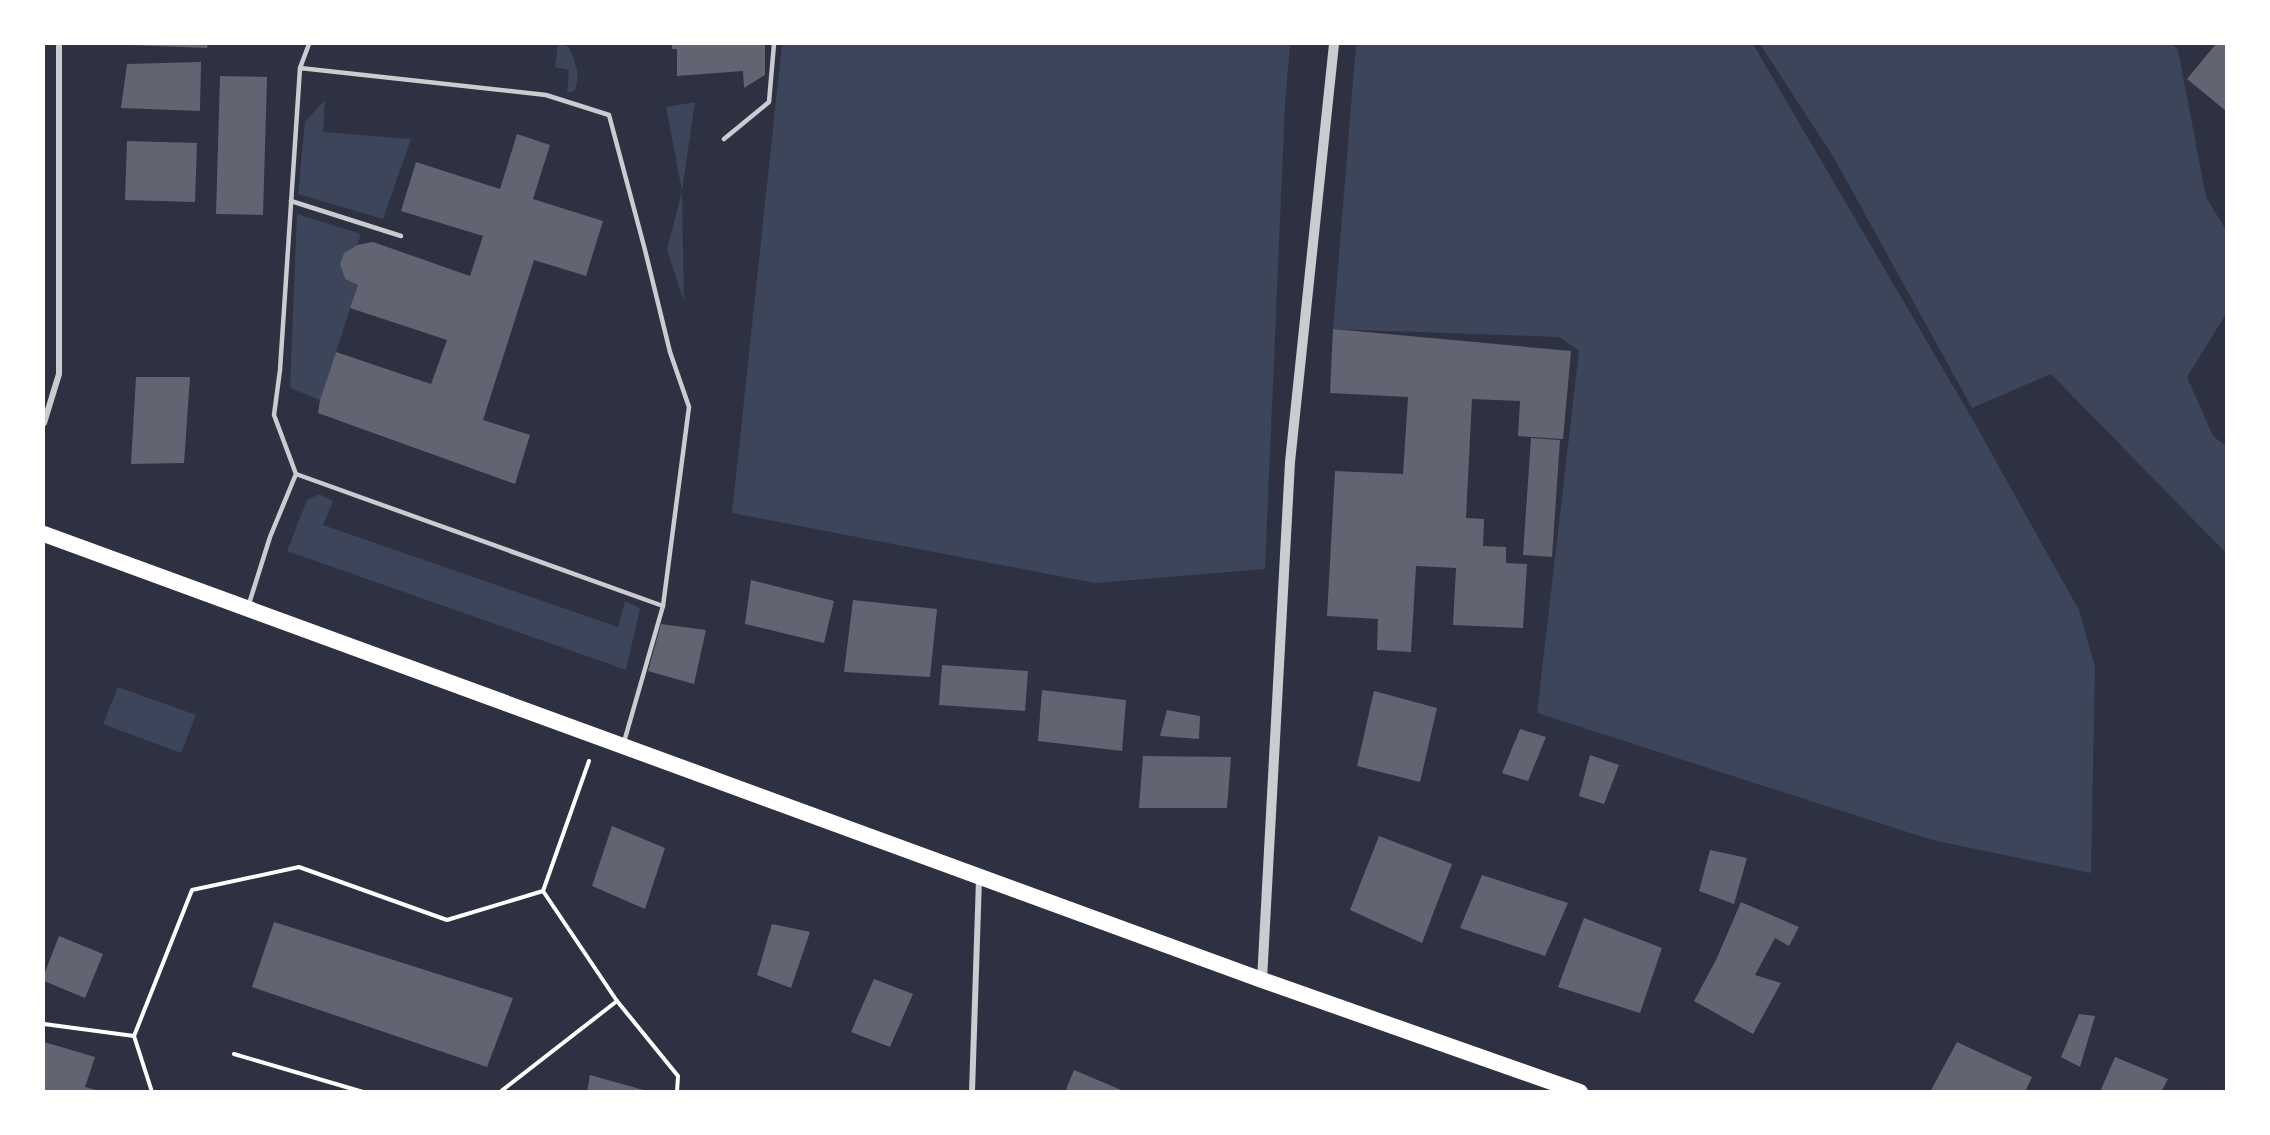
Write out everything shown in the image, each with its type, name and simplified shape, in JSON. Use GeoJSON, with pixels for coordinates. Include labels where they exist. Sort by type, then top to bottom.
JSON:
{"type":"FeatureCollection","features":[{"type":"Feature","properties":{"kind":"highway"},"geometry":{"type":"LineString","coordinates":[[44,534],[979,878],[1580,1092]]}},
{"type":"Feature","properties":{"kind":"street"},"geometry":{"type":"LineString","coordinates":[[44,423],[59,374],[59,44]]}},
{"type":"Feature","properties":{"kind":"street"},"geometry":{"type":"LineString","coordinates":[[1262,980],[1290,462],[1334,44]]}},
{"type":"Feature","properties":{"kind":"street"},"geometry":{"type":"LineString","coordinates":[[972,1092],[979,878]]}},
{"type":"Feature","properties":{"kind":"lane"},"geometry":{"type":"LineString","coordinates":[[248,609],[270,537],[296,474],[274,416],[280,370],[300,68],[309,44]]}},
{"type":"Feature","properties":{"kind":"lane"},"geometry":{"type":"LineString","coordinates":[[724,139],[770,102],[774,44]]}},
{"type":"Feature","properties":{"kind":"lane"},"geometry":{"type":"LineString","coordinates":[[300,68],[546,95],[609,115],[670,352],[689,407],[663,606],[622,747]]}},
{"type":"Feature","properties":{"kind":"lane"},"geometry":{"type":"LineString","coordinates":[[291,201],[401,236]]}},
{"type":"Feature","properties":{"kind":"lane"},"geometry":{"type":"LineString","coordinates":[[296,474],[663,606]]}},
{"type":"Feature","properties":{"kind":"path"},"geometry":{"type":"LineString","coordinates":[[543,891],[598,738]]}},
{"type":"Feature","properties":{"kind":"path"},"geometry":{"type":"LineString","coordinates":[[152,1092],[134,1036],[192,890],[299,867],[447,920],[543,891]]}},
{"type":"Feature","properties":{"kind":"path"},"geometry":{"type":"LineString","coordinates":[[543,891],[617,1001],[678,1076],[677,1092]]}},
{"type":"Feature","properties":{"kind":"path"},"geometry":{"type":"LineString","coordinates":[[500,1092],[617,1001]]}},
{"type":"Feature","properties":{"kind":"path"},"geometry":{"type":"LineString","coordinates":[[44,1024],[134,1036]]}},
{"type":"Feature","properties":{"kind":"path"},"geometry":{"type":"LineString","coordinates":[[234,1054],[363,1092]]}},
{"type":"Feature","properties":{"kind":"shaded area"},"geometry":{"type":"Polygon","coordinates":[[[558,44],[568,46],[577,68],[574,91],[567,93],[569,70],[555,67],[558,44]]]}},
{"type":"Feature","properties":{"kind":"shaded area"},"geometry":{"type":"Polygon","coordinates":[[[782,44],[1290,44],[1285,105],[1265,569],[1095,583],[732,513],[782,44]]]}},
{"type":"Feature","properties":{"kind":"shaded area"},"geometry":{"type":"Polygon","coordinates":[[[1356,44],[1753,44],[1970,415],[2079,610],[2095,667],[2091,873],[1932,840],[1537,713],[1579,351],[1559,337],[1333,329],[1356,44]]]}},
{"type":"Feature","properties":{"kind":"shaded area"},"geometry":{"type":"Polygon","coordinates":[[[1760,44],[2172,44],[2178,50],[2206,197],[2226,230],[2226,314],[2187,377],[2213,436],[2226,446],[2226,553],[2051,374],[1972,408],[1834,158],[1760,44]]]}},
{"type":"Feature","properties":{"kind":"shaded area"},"geometry":{"type":"Polygon","coordinates":[[[325,100],[323,132],[411,139],[383,219],[298,194],[305,122],[325,100]]]}},
{"type":"Feature","properties":{"kind":"shaded area"},"geometry":{"type":"Polygon","coordinates":[[[695,102],[682,191],[666,107],[695,102]]]}},
{"type":"Feature","properties":{"kind":"shaded area"},"geometry":{"type":"Polygon","coordinates":[[[682,191],[684,301],[667,250],[682,191]]]}},
{"type":"Feature","properties":{"kind":"shaded area"},"geometry":{"type":"Polygon","coordinates":[[[297,214],[361,234],[357,245],[344,253],[340,264],[345,279],[358,285],[320,400],[290,388],[297,214]]]}},
{"type":"Feature","properties":{"kind":"shaded area"},"geometry":{"type":"Polygon","coordinates":[[[319,494],[333,501],[323,525],[618,627],[625,601],[640,608],[626,670],[287,551],[307,500],[319,494]]]}},
{"type":"Feature","properties":{"kind":"shaded area"},"geometry":{"type":"Polygon","coordinates":[[[118,687],[196,715],[181,753],[103,724],[118,687]]]}},
{"type":"Feature","properties":{"kind":"building"},"geometry":{"type":"Polygon","coordinates":[[[128,44],[208,44],[207,48],[128,44]]]}},
{"type":"Feature","properties":{"kind":"building"},"geometry":{"type":"Polygon","coordinates":[[[672,44],[765,44],[765,75],[744,88],[743,71],[677,76],[677,49],[672,49],[672,44]]]}},
{"type":"Feature","properties":{"kind":"building"},"geometry":{"type":"Polygon","coordinates":[[[2216,44],[2226,44],[2226,111],[2187,79],[2216,44]]]}},
{"type":"Feature","properties":{"kind":"building"},"geometry":{"type":"Polygon","coordinates":[[[201,62],[200,111],[121,108],[127,64],[201,62]]]}},
{"type":"Feature","properties":{"kind":"building"},"geometry":{"type":"Polygon","coordinates":[[[220,76],[267,77],[263,215],[216,214],[220,76]]]}},
{"type":"Feature","properties":{"kind":"building"},"geometry":{"type":"Polygon","coordinates":[[[517,134],[550,145],[533,199],[603,221],[586,276],[534,260],[483,420],[530,435],[515,484],[318,413],[336,352],[431,384],[447,340],[350,308],[358,285],[345,279],[340,264],[344,253],[357,245],[373,242],[470,276],[483,236],[401,211],[416,162],[500,189],[517,134]]]}},
{"type":"Feature","properties":{"kind":"building"},"geometry":{"type":"Polygon","coordinates":[[[127,141],[197,143],[195,202],[125,200],[127,141]]]}},
{"type":"Feature","properties":{"kind":"building"},"geometry":{"type":"Polygon","coordinates":[[[1333,329],[1571,351],[1563,439],[1518,436],[1520,401],[1472,399],[1466,518],[1484,519],[1483,546],[1506,547],[1506,563],[1527,564],[1523,628],[1453,625],[1456,568],[1416,566],[1411,652],[1377,650],[1378,619],[1327,616],[1335,471],[1403,474],[1408,397],[1330,393],[1333,329]]]}},
{"type":"Feature","properties":{"kind":"building"},"geometry":{"type":"Polygon","coordinates":[[[136,377],[190,377],[184,463],[131,464],[136,377]]]}},
{"type":"Feature","properties":{"kind":"building"},"geometry":{"type":"Polygon","coordinates":[[[1531,438],[1560,440],[1552,557],[1523,555],[1531,438]]]}},
{"type":"Feature","properties":{"kind":"building"},"geometry":{"type":"Polygon","coordinates":[[[751,580],[834,601],[824,643],[745,624],[751,580]]]}},
{"type":"Feature","properties":{"kind":"building"},"geometry":{"type":"Polygon","coordinates":[[[853,600],[937,609],[930,677],[844,672],[853,600]]]}},
{"type":"Feature","properties":{"kind":"building"},"geometry":{"type":"Polygon","coordinates":[[[661,624],[706,630],[694,684],[648,671],[661,624]]]}},
{"type":"Feature","properties":{"kind":"building"},"geometry":{"type":"Polygon","coordinates":[[[942,665],[1028,671],[1025,711],[939,705],[942,665]]]}},
{"type":"Feature","properties":{"kind":"building"},"geometry":{"type":"Polygon","coordinates":[[[1042,690],[1126,700],[1122,751],[1038,741],[1042,690]]]}},
{"type":"Feature","properties":{"kind":"building"},"geometry":{"type":"Polygon","coordinates":[[[1374,691],[1437,708],[1420,782],[1357,766],[1374,691]]]}},
{"type":"Feature","properties":{"kind":"building"},"geometry":{"type":"Polygon","coordinates":[[[1167,710],[1200,716],[1199,739],[1160,736],[1167,710]]]}},
{"type":"Feature","properties":{"kind":"building"},"geometry":{"type":"Polygon","coordinates":[[[1520,729],[1546,737],[1528,781],[1502,773],[1520,729]]]}},
{"type":"Feature","properties":{"kind":"building"},"geometry":{"type":"Polygon","coordinates":[[[1590,755],[1619,765],[1604,804],[1579,796],[1590,755]]]}},
{"type":"Feature","properties":{"kind":"building"},"geometry":{"type":"Polygon","coordinates":[[[1143,756],[1231,757],[1227,808],[1139,808],[1143,756]]]}},
{"type":"Feature","properties":{"kind":"building"},"geometry":{"type":"Polygon","coordinates":[[[612,826],[665,848],[645,909],[592,886],[612,826]]]}},
{"type":"Feature","properties":{"kind":"building"},"geometry":{"type":"Polygon","coordinates":[[[1379,836],[1452,864],[1422,943],[1350,910],[1379,836]]]}},
{"type":"Feature","properties":{"kind":"building"},"geometry":{"type":"Polygon","coordinates":[[[1710,850],[1747,858],[1734,904],[1699,891],[1710,850]]]}},
{"type":"Feature","properties":{"kind":"building"},"geometry":{"type":"Polygon","coordinates":[[[1482,875],[1568,903],[1545,956],[1460,928],[1482,875]]]}},
{"type":"Feature","properties":{"kind":"building"},"geometry":{"type":"Polygon","coordinates":[[[1741,902],[1799,927],[1789,946],[1775,938],[1755,975],[1781,983],[1753,1034],[1694,1001],[1716,960],[1741,902]]]}},
{"type":"Feature","properties":{"kind":"building"},"geometry":{"type":"Polygon","coordinates":[[[1584,918],[1662,948],[1640,1013],[1558,987],[1584,918]]]}},
{"type":"Feature","properties":{"kind":"building"},"geometry":{"type":"Polygon","coordinates":[[[274,922],[513,998],[487,1067],[252,987],[274,922]]]}},
{"type":"Feature","properties":{"kind":"building"},"geometry":{"type":"Polygon","coordinates":[[[772,924],[810,932],[791,988],[757,975],[772,924]]]}},
{"type":"Feature","properties":{"kind":"building"},"geometry":{"type":"Polygon","coordinates":[[[59,936],[103,954],[85,998],[44,981],[44,975],[59,936]]]}},
{"type":"Feature","properties":{"kind":"building"},"geometry":{"type":"Polygon","coordinates":[[[874,979],[913,994],[890,1047],[851,1032],[874,979]]]}},
{"type":"Feature","properties":{"kind":"building"},"geometry":{"type":"Polygon","coordinates":[[[2079,1014],[2095,1016],[2080,1067],[2061,1057],[2079,1014]]]}},
{"type":"Feature","properties":{"kind":"building"},"geometry":{"type":"Polygon","coordinates":[[[44,1042],[95,1057],[85,1087],[104,1092],[44,1092],[44,1042]]]}},
{"type":"Feature","properties":{"kind":"building"},"geometry":{"type":"Polygon","coordinates":[[[1957,1042],[2032,1077],[2025,1092],[1930,1092],[1957,1042]]]}},
{"type":"Feature","properties":{"kind":"building"},"geometry":{"type":"Polygon","coordinates":[[[2115,1057],[2168,1079],[2161,1092],[2100,1092],[2115,1057]]]}},
{"type":"Feature","properties":{"kind":"building"},"geometry":{"type":"Polygon","coordinates":[[[1074,1070],[1126,1092],[1065,1092],[1074,1070]]]}},
{"type":"Feature","properties":{"kind":"building"},"geometry":{"type":"Polygon","coordinates":[[[590,1075],[647,1091],[647,1092],[587,1092],[590,1075]]]}}]}
